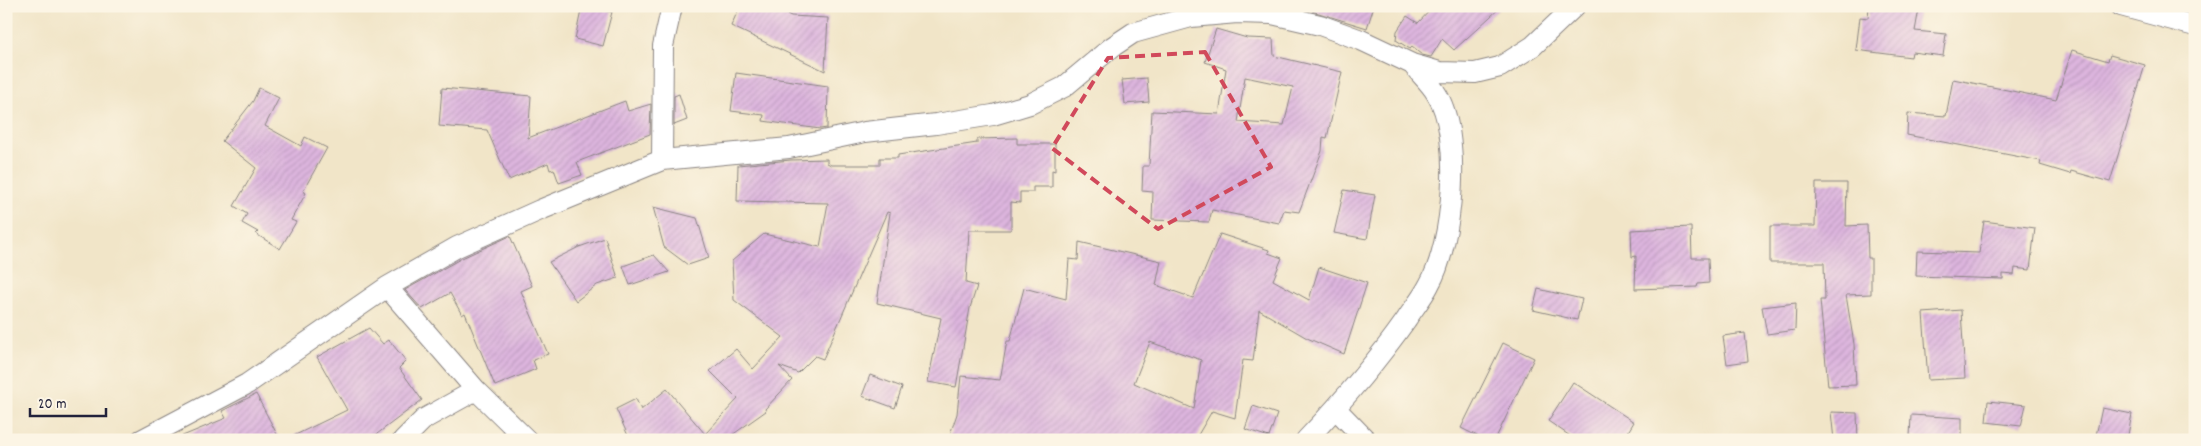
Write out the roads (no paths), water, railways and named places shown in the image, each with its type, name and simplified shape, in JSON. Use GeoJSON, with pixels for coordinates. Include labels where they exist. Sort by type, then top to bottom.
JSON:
{"type":"FeatureCollection","features":[{"type":"Feature","properties":{"kind":"street"},"geometry":{"type":"LineString","coordinates":[[662,160],[662,46],[672,6]]}},
{"type":"Feature","properties":{"kind":"street"},"geometry":{"type":"LineString","coordinates":[[141,440],[247,384],[388,288],[457,246],[662,160],[789,148],[864,132],[993,115],[1030,104],[1064,87],[1112,47],[1133,33],[1191,12],[1272,14],[1320,25],[1361,40],[1412,64],[1440,72],[1474,73],[1500,67],[1533,46],[1575,6]]}},
{"type":"Feature","properties":{"kind":"street"},"geometry":{"type":"LineString","coordinates":[[2121,6],[2195,26]]}},
{"type":"Feature","properties":{"kind":"street"},"geometry":{"type":"LineString","coordinates":[[1306,440],[1369,371],[1429,286],[1439,266],[1452,186],[1452,149],[1448,124],[1437,94],[1412,64]]}},
{"type":"Feature","properties":{"kind":"street"},"geometry":{"type":"LineString","coordinates":[[388,288],[476,390],[528,440]]}},
{"type":"Feature","properties":{"kind":"street"},"geometry":{"type":"LineString","coordinates":[[403,440],[424,419],[476,390]]}},
{"type":"Feature","properties":{"kind":"street"},"geometry":{"type":"LineString","coordinates":[[1336,408],[1366,440]]}}]}
